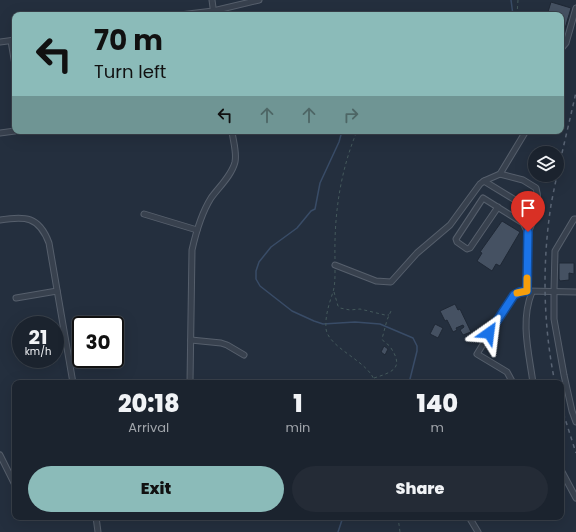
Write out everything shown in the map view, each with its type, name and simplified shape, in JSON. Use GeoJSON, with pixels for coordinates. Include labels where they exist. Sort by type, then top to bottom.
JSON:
{"type":"FeatureCollection","features":[{"type":"Feature","properties":{"kind":"street"},"geometry":{"type":"LineString","coordinates":[[212,0],[214,12]]}},
{"type":"Feature","properties":{"kind":"street"},"geometry":{"type":"LineString","coordinates":[[217,12],[259,0]]}},
{"type":"Feature","properties":{"kind":"street"},"geometry":{"type":"LineString","coordinates":[[564,46],[566,44],[576,8]]}},
{"type":"Feature","properties":{"kind":"street"},"geometry":{"type":"LineString","coordinates":[[0,42],[12,41]]}},
{"type":"Feature","properties":{"kind":"street"},"geometry":{"type":"LineString","coordinates":[[0,133],[12,131]]}},
{"type":"Feature","properties":{"kind":"street"},"geometry":{"type":"LineString","coordinates":[[190,380],[192,250],[197,230],[205,209],[235,163],[232,134]]}},
{"type":"Feature","properties":{"kind":"street"},"geometry":{"type":"LineString","coordinates":[[335,265],[376,281],[391,282],[417,253],[450,225],[480,184],[500,174],[524,134]]}},
{"type":"Feature","properties":{"kind":"street"},"geometry":{"type":"LineString","coordinates":[[500,174],[523,180],[536,188],[538,196],[539,203],[528,232],[529,292],[525,330],[533,380]]}},
{"type":"Feature","properties":{"kind":"street"},"geometry":{"type":"LineString","coordinates":[[484,181],[530,209],[534,216]]}},
{"type":"Feature","properties":{"kind":"street"},"geometry":{"type":"LineString","coordinates":[[498,207],[470,248],[467,249],[457,242],[456,239],[483,198],[498,207],[523,223],[528,232]]}},
{"type":"Feature","properties":{"kind":"street"},"geometry":{"type":"LineString","coordinates":[[144,214],[197,230]]}},
{"type":"Feature","properties":{"kind":"street"},"geometry":{"type":"LineString","coordinates":[[0,220],[25,218],[34,221],[43,229],[49,242],[72,380]]}},
{"type":"Feature","properties":{"kind":"street"},"geometry":{"type":"LineString","coordinates":[[576,219],[574,219],[569,226],[555,251],[554,291],[554,319],[565,381],[573,406],[576,422]]}},
{"type":"Feature","properties":{"kind":"street"},"geometry":{"type":"LineString","coordinates":[[16,298],[57,291]]}},
{"type":"Feature","properties":{"kind":"street"},"geometry":{"type":"LineString","coordinates":[[511,380],[507,372],[476,354],[514,295],[520,292],[576,292]]}},
{"type":"Feature","properties":{"kind":"street"},"geometry":{"type":"LineString","coordinates":[[191,340],[221,343],[244,355]]}},
{"type":"Feature","properties":{"kind":"street"},"geometry":{"type":"LineString","coordinates":[[0,454],[2,466],[12,481]]}},
{"type":"Feature","properties":{"kind":"street"},"geometry":{"type":"LineString","coordinates":[[564,476],[576,498]]}},
{"type":"Feature","properties":{"kind":"street"},"geometry":{"type":"LineString","coordinates":[[96,520],[98,532]]}},
{"type":"Feature","properties":{"kind":"street"},"geometry":{"type":"LineString","coordinates":[[471,520],[478,532]]}},
{"type":"Feature","properties":{"kind":"path"},"geometry":{"type":"LineString","coordinates":[[517,12],[518,0]]}},
{"type":"Feature","properties":{"kind":"path"},"geometry":{"type":"LineString","coordinates":[[356,134],[343,173],[338,194],[333,291],[326,312],[326,327],[328,334],[341,348],[347,354],[360,362],[374,378],[392,372],[396,368],[396,357],[391,346],[383,342],[382,339],[391,311]]}},
{"type":"Feature","properties":{"kind":"path"},"geometry":{"type":"LineString","coordinates":[[333,291],[340,308],[350,310],[360,309],[385,315],[389,314]]}},
{"type":"Feature","properties":{"kind":"path"},"geometry":{"type":"LineString","coordinates":[[398,520],[400,532]]}},
{"type":"Feature","properties":{"kind":"building"},"geometry":{"type":"Polygon","coordinates":[[[551,2],[571,8],[564,32],[564,12],[548,12],[551,2]]]}},
{"type":"Feature","properties":{"kind":"building"},"geometry":{"type":"Polygon","coordinates":[[[502,221],[520,232],[500,266],[496,264],[492,271],[477,261],[482,253],[480,252],[502,221]]]}},
{"type":"Feature","properties":{"kind":"building"},"geometry":{"type":"Polygon","coordinates":[[[559,263],[574,263],[574,274],[569,273],[569,280],[560,281],[559,263]]]}},
{"type":"Feature","properties":{"kind":"building"},"geometry":{"type":"Polygon","coordinates":[[[455,304],[458,310],[460,309],[471,332],[463,335],[460,330],[464,327],[463,325],[456,328],[457,330],[453,332],[447,320],[445,321],[440,311],[455,304]]]}},
{"type":"Feature","properties":{"kind":"building"},"geometry":{"type":"Polygon","coordinates":[[[435,324],[443,328],[438,338],[430,334],[435,324]]]}},
{"type":"Feature","properties":{"kind":"building"},"geometry":{"type":"Polygon","coordinates":[[[384,346],[388,349],[385,355],[381,352],[384,346]]]}},
{"type":"Feature","properties":{"kind":"waterway"},"geometry":{"type":"LineString","coordinates":[[511,0],[513,12]]}},
{"type":"Feature","properties":{"kind":"waterway"},"geometry":{"type":"LineString","coordinates":[[341,134],[320,183],[315,209],[311,211],[297,228],[271,247],[259,262],[256,271],[256,279],[260,286],[292,311],[314,321],[323,324],[355,322],[380,324],[413,338],[417,346],[417,351],[410,380]]}},
{"type":"Feature","properties":{"kind":"waterway"},"geometry":{"type":"LineString","coordinates":[[338,532],[342,520]]}},
{"type":"Feature","properties":{"kind":"railway"},"geometry":{"type":"LineString","coordinates":[[554,380],[546,316],[546,249],[551,205],[576,92]]}},
{"type":"Feature","properties":{"kind":"railway"},"geometry":{"type":"LineString","coordinates":[[564,415],[576,453]]}},
{"type":"Feature","properties":{"kind":"slow traffic"},"geometry":{"type":"LineString","coordinates":[[517,293],[527,291],[527,278]]}},
{"type":"Feature","properties":{"kind":"route"},"geometry":{"type":"LineString","coordinates":[[489,333],[514,295],[516,293],[527,291],[528,232]]}}]}
